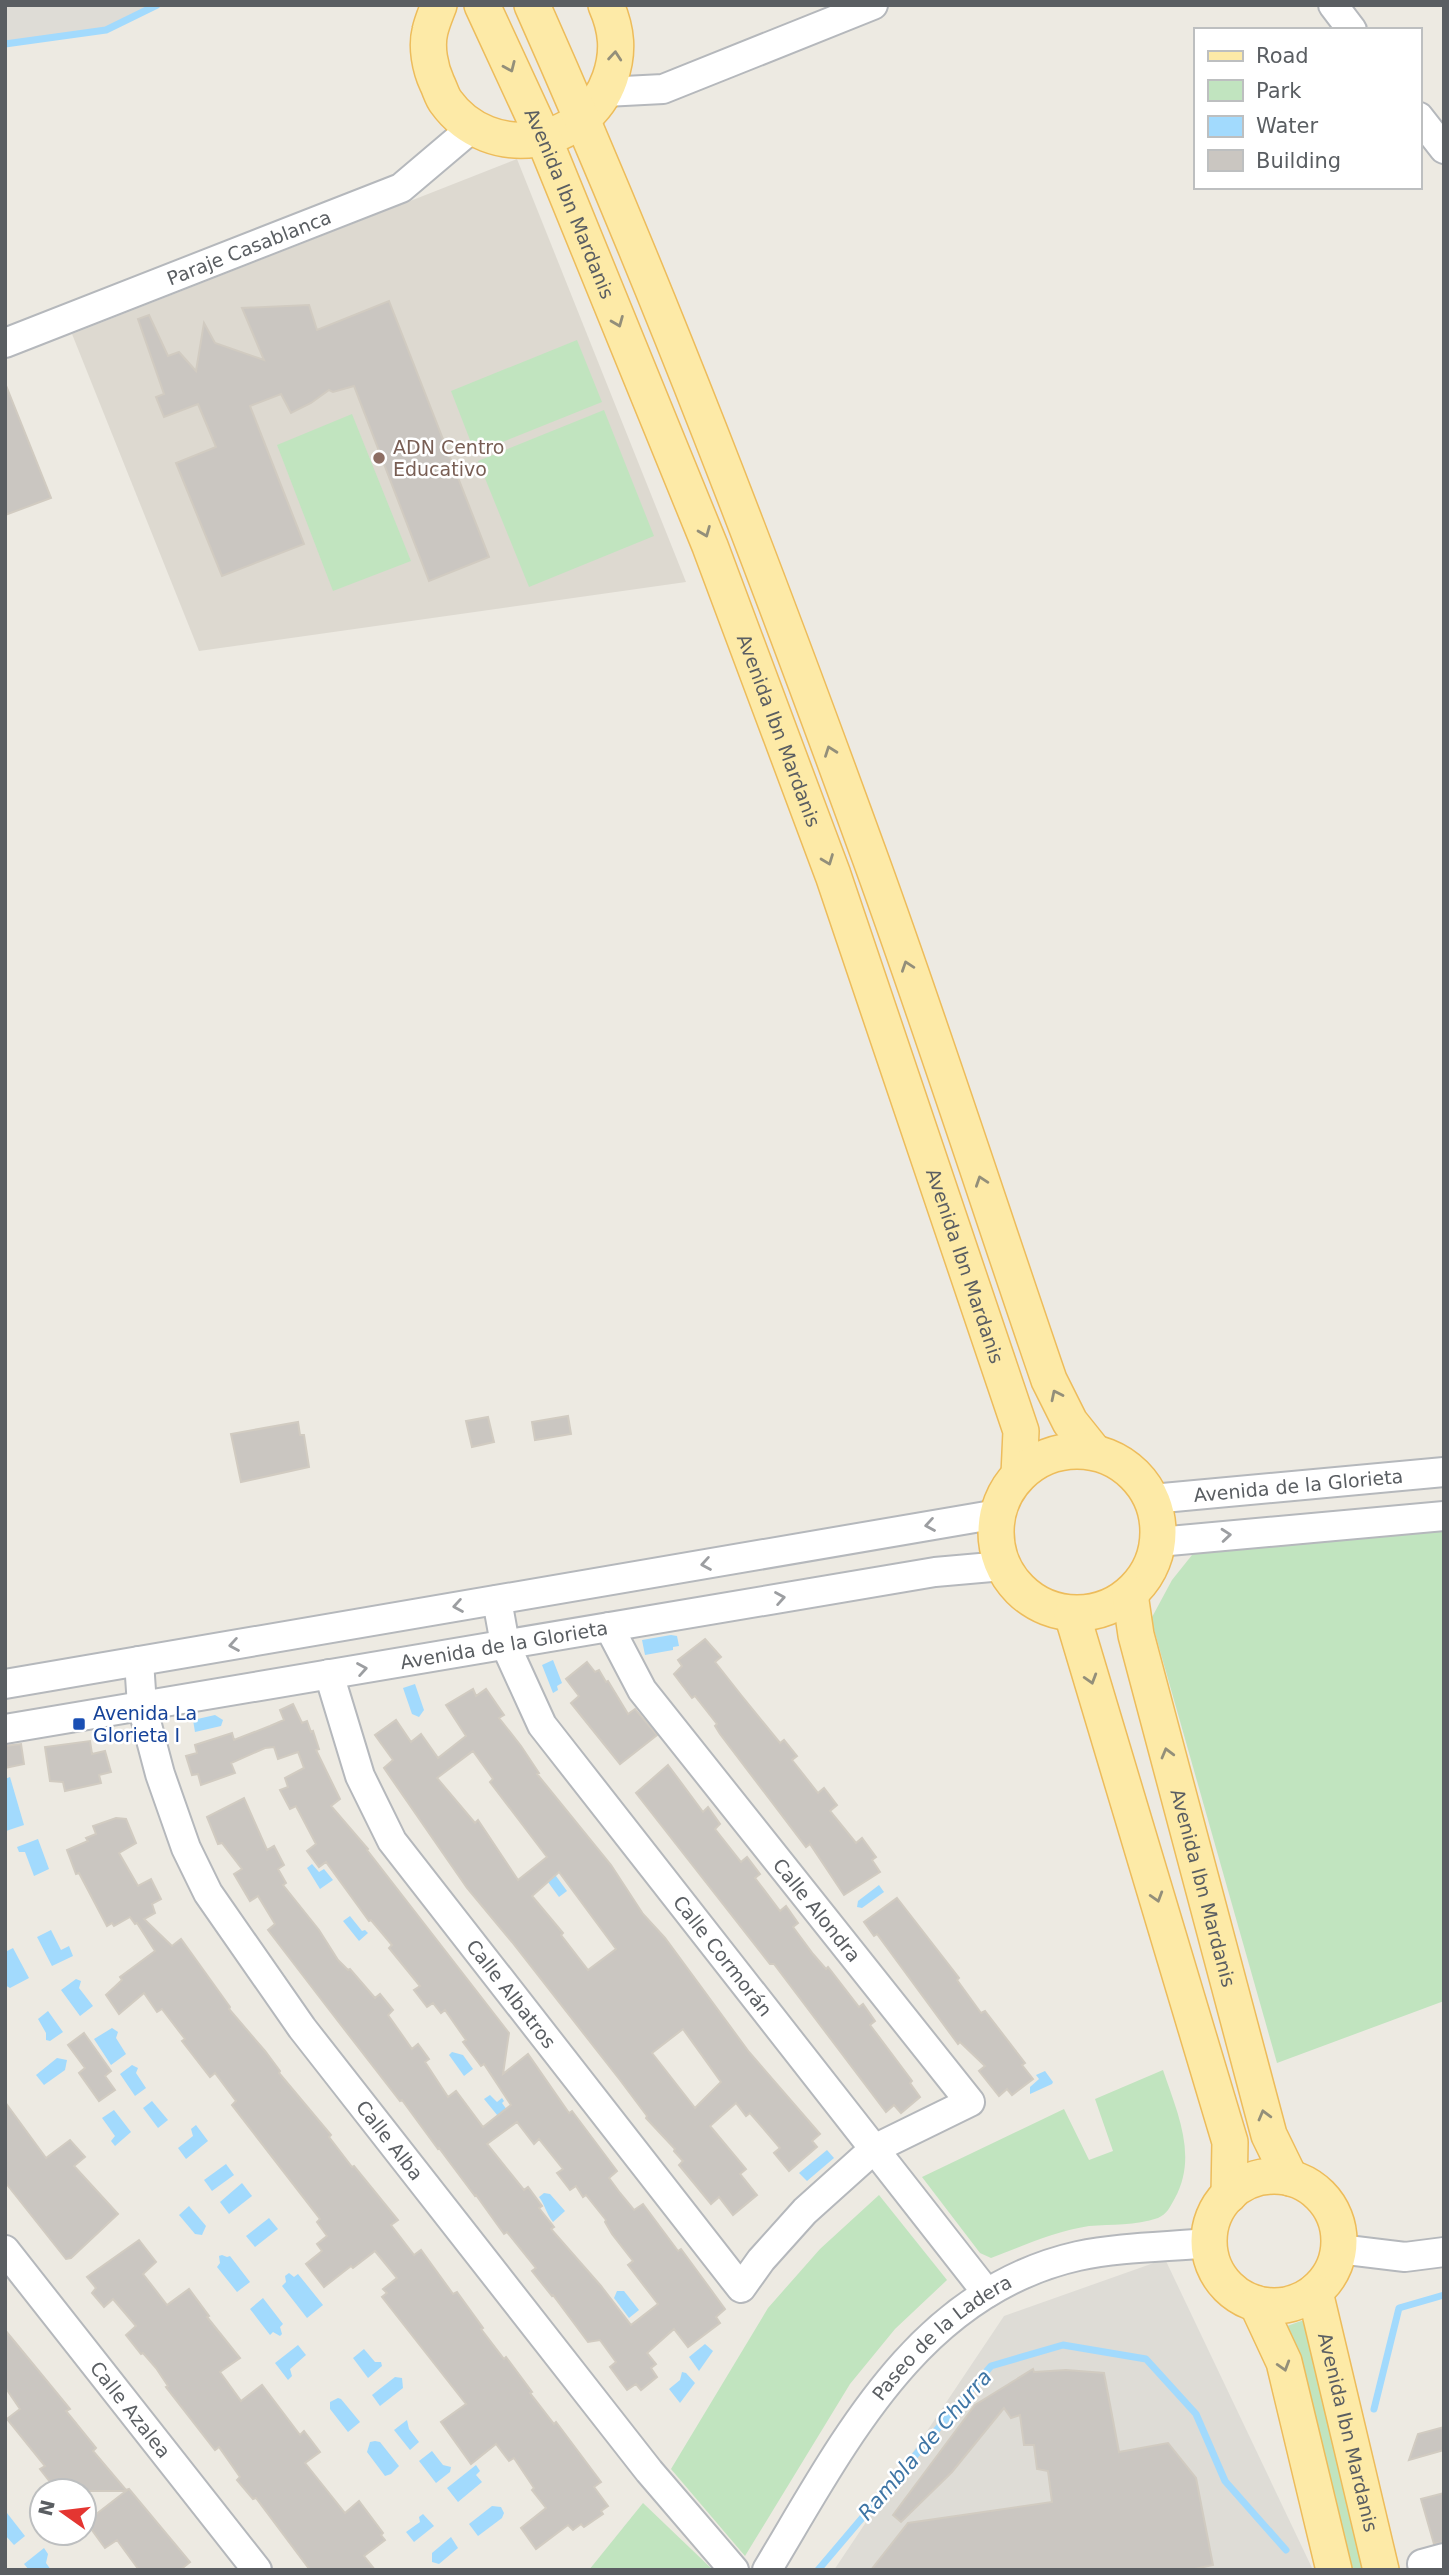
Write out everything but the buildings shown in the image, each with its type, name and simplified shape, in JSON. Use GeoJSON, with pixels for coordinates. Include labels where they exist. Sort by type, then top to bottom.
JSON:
{"type":"FeatureCollection","features":[{"type":"Feature","properties":{"kind":"main road"},"geometry":{"type":"LineString","coordinates":[[439,5],[429,32],[431,69],[446,102],[473,127],[507,140],[544,139],[564,131],[583,120],[605,92],[617,59],[615,24],[606,5]]}},
{"type":"Feature","properties":{"kind":"main road","name":"Avenida Ibn Mardanis"},"geometry":{"type":"LineString","coordinates":[[482,5],[544,139],[710,546],[838,888],[1021,1431],[1019,1475]]}},
{"type":"Feature","properties":{"kind":"main road","name":"Avenida Ibn Mardanis"},"geometry":{"type":"LineString","coordinates":[[532,5],[583,120],[750,534],[873,866],[1049,1380],[1070,1422],[1094,1452]]}},
{"type":"Feature","properties":{"kind":"main road"},"geometry":{"type":"LineString","coordinates":[[1066,1451],[1094,1452],[1118,1461],[1138,1477],[1152,1499],[1158,1520],[1158,1542],[1153,1562],[1144,1579],[1130,1594],[1113,1606],[1072,1614],[1050,1609],[1031,1600],[1015,1585],[1003,1566],[996,1540],[998,1514],[1006,1493],[1019,1475],[1041,1459],[1066,1451]]}},
{"type":"Feature","properties":{"kind":"main road","name":"Avenida Ibn Mardanis"},"geometry":{"type":"LineString","coordinates":[[1130,1594],[1136,1635],[1269,2135],[1290,2178]]}},
{"type":"Feature","properties":{"kind":"main road"},"geometry":{"type":"LineString","coordinates":[[1072,1614],[1230,2142],[1229,2195]]}},
{"type":"Feature","properties":{"kind":"main road"},"geometry":{"type":"LineString","coordinates":[[1268,2176],[1290,2178],[1307,2185],[1322,2197],[1332,2212],[1338,2230],[1339,2249],[1335,2265],[1315,2292],[1297,2302],[1277,2306],[1257,2304],[1238,2295],[1223,2281],[1213,2263],[1209,2243],[1212,2225],[1218,2209],[1229,2195],[1247,2183],[1268,2176]]}},
{"type":"Feature","properties":{"kind":"main road","name":"Avenida Ibn Mardanis"},"geometry":{"type":"LineString","coordinates":[[1315,2292],[1381,2570]]}},
{"type":"Feature","properties":{"kind":"main road"},"geometry":{"type":"LineString","coordinates":[[1257,2304],[1284,2362],[1334,2570]]}},
{"type":"Feature","properties":{"kind":"street"},"geometry":{"type":"LineString","coordinates":[[605,92],[663,89],[873,5]]}},
{"type":"Feature","properties":{"kind":"street"},"geometry":{"type":"LineString","coordinates":[[1333,5],[1350,28]]}},
{"type":"Feature","properties":{"kind":"street"},"geometry":{"type":"LineString","coordinates":[[1421,120],[1444,149]]}},
{"type":"Feature","properties":{"kind":"street","name":"Paraje Casablanca"},"geometry":{"type":"LineString","coordinates":[[7,342],[401,188],[473,127]]}},
{"type":"Feature","properties":{"kind":"street","name":"Avenida de la Glorieta"},"geometry":{"type":"LineString","coordinates":[[1152,1499],[1444,1472]]}},
{"type":"Feature","properties":{"kind":"street"},"geometry":{"type":"LineString","coordinates":[[5,1684],[998,1514]]}},
{"type":"Feature","properties":{"kind":"street"},"geometry":{"type":"LineString","coordinates":[[1158,1542],[1444,1516]]}},
{"type":"Feature","properties":{"kind":"street","name":"Avenida de la Glorieta"},"geometry":{"type":"LineString","coordinates":[[5,1729],[936,1572],[1003,1566]]}},
{"type":"Feature","properties":{"kind":"street","name":"Calle Cormorán"},"geometry":{"type":"LineString","coordinates":[[497,1600],[505,1644],[542,1725],[987,2293]]}},
{"type":"Feature","properties":{"kind":"street","name":"Calle Alondra"},"geometry":{"type":"LineString","coordinates":[[609,1627],[642,1690],[970,2102],[874,2149]]}},
{"type":"Feature","properties":{"kind":"street","name":"Calle Alba"},"geometry":{"type":"LineString","coordinates":[[139,1661],[142,1706],[160,1774],[186,1848],[208,1893],[302,2028],[632,2450],[734,2570]]}},
{"type":"Feature","properties":{"kind":"street","name":"Calle Albatros"},"geometry":{"type":"LineString","coordinates":[[329,1674],[360,1776],[392,1841],[741,2288],[761,2260],[805,2211],[874,2149]]}},
{"type":"Feature","properties":{"kind":"street","name":"Paseo de la Ladera"},"geometry":{"type":"LineString","coordinates":[[767,2570],[837,2453],[889,2379],[917,2348],[949,2319],[987,2293],[1021,2276],[1076,2257],[1112,2251],[1209,2243]]}},
{"type":"Feature","properties":{"kind":"street"},"geometry":{"type":"LineString","coordinates":[[1339,2249],[1405,2257],[1444,2252]]}},
{"type":"Feature","properties":{"kind":"street","name":"Calle Azalea"},"geometry":{"type":"LineString","coordinates":[[5,2250],[257,2570]]}},
{"type":"Feature","properties":{"kind":"shaded area"},"geometry":{"type":"Polygon","coordinates":[[[5,5],[153,5],[106,30],[5,44],[5,5]]]}},
{"type":"Feature","properties":{"kind":"shaded area","name":"ADN Centro Educativo"},"geometry":{"type":"Polygon","coordinates":[[[517,159],[686,582],[199,651],[72,334],[517,159]]]}},
{"type":"Feature","properties":{"kind":"shaded area"},"geometry":{"type":"Polygon","coordinates":[[[1165,2259],[1313,2570],[834,2570],[1004,2316],[1165,2259]]]}},
{"type":"Feature","properties":{"kind":"green space"},"geometry":{"type":"Polygon","coordinates":[[[577,340],[602,402],[475,453],[451,391],[577,340]]]}},
{"type":"Feature","properties":{"kind":"green space"},"geometry":{"type":"Polygon","coordinates":[[[604,410],[654,536],[529,587],[478,461],[604,410]]]}},
{"type":"Feature","properties":{"kind":"green space"},"geometry":{"type":"Polygon","coordinates":[[[352,414],[411,561],[333,591],[277,445],[352,414]]]}},
{"type":"Feature","properties":{"kind":"green space"},"geometry":{"type":"Polygon","coordinates":[[[1444,1531],[1444,2001],[1277,2063],[1151,1619],[1172,1580],[1196,1550],[1444,1531]]]}},
{"type":"Feature","properties":{"kind":"green space"},"geometry":{"type":"Polygon","coordinates":[[[1163,2070],[1183,2134],[1185,2166],[1175,2198],[1166,2212],[1158,2218],[1132,2224],[1076,2228],[991,2258],[980,2253],[922,2177],[1064,2109],[1089,2160],[1113,2151],[1095,2099],[1163,2070]]]}},
{"type":"Feature","properties":{"kind":"green space"},"geometry":{"type":"Polygon","coordinates":[[[879,2195],[947,2280],[895,2329],[850,2384],[745,2556],[671,2469],[768,2308],[820,2249],[879,2195]]]}},
{"type":"Feature","properties":{"kind":"green space"},"geometry":{"type":"Polygon","coordinates":[[[1304,2320],[1365,2570],[1351,2570],[1287,2326],[1304,2320]]]}},
{"type":"Feature","properties":{"kind":"green space"},"geometry":{"type":"Polygon","coordinates":[[[643,2503],[713,2570],[589,2570],[643,2503]]]}},
{"type":"Feature","properties":{"kind":"water"},"geometry":{"type":"Polygon","coordinates":[[[677,1636],[679,1646],[673,1647],[673,1650],[645,1655],[642,1640],[677,1636]]]}},
{"type":"Feature","properties":{"kind":"water"},"geometry":{"type":"Polygon","coordinates":[[[553,1660],[562,1683],[553,1693],[542,1665],[553,1660]]]}},
{"type":"Feature","properties":{"kind":"water"},"geometry":{"type":"Polygon","coordinates":[[[415,1684],[424,1710],[419,1717],[412,1714],[403,1688],[415,1684]]]}},
{"type":"Feature","properties":{"kind":"water"},"geometry":{"type":"Polygon","coordinates":[[[215,1715],[223,1720],[221,1726],[195,1732],[193,1720],[215,1715]]]}},
{"type":"Feature","properties":{"kind":"water"},"geometry":{"type":"Polygon","coordinates":[[[10,1777],[24,1825],[6,1831],[5,1779],[10,1777]]]}},
{"type":"Feature","properties":{"kind":"water"},"geometry":{"type":"Polygon","coordinates":[[[38,1839],[49,1869],[34,1876],[25,1852],[19,1852],[17,1847],[38,1839]]]}},
{"type":"Feature","properties":{"kind":"water"},"geometry":{"type":"Polygon","coordinates":[[[312,1864],[319,1872],[324,1869],[333,1880],[320,1889],[307,1868],[312,1864]]]}},
{"type":"Feature","properties":{"kind":"water"},"geometry":{"type":"Polygon","coordinates":[[[553,1872],[567,1891],[559,1897],[545,1878],[553,1872]]]}},
{"type":"Feature","properties":{"kind":"water"},"geometry":{"type":"Polygon","coordinates":[[[879,1885],[884,1892],[862,1908],[857,1907],[858,1901],[879,1885]]]}},
{"type":"Feature","properties":{"kind":"water"},"geometry":{"type":"Polygon","coordinates":[[[350,1916],[362,1931],[368,1933],[359,1941],[343,1921],[350,1916]]]}},
{"type":"Feature","properties":{"kind":"water"},"geometry":{"type":"Polygon","coordinates":[[[51,1930],[61,1950],[69,1946],[73,1956],[52,1966],[37,1937],[51,1930]]]}},
{"type":"Feature","properties":{"kind":"water"},"geometry":{"type":"Polygon","coordinates":[[[13,1948],[29,1978],[10,1988],[5,1985],[5,1952],[13,1948]]]}},
{"type":"Feature","properties":{"kind":"water"},"geometry":{"type":"Polygon","coordinates":[[[76,1979],[81,1981],[79,1988],[93,2006],[80,2016],[61,1990],[76,1979]]]}},
{"type":"Feature","properties":{"kind":"water"},"geometry":{"type":"Polygon","coordinates":[[[48,2011],[63,2032],[50,2041],[46,2040],[46,2033],[38,2019],[48,2011]]]}},
{"type":"Feature","properties":{"kind":"water"},"geometry":{"type":"Polygon","coordinates":[[[112,2028],[118,2032],[116,2038],[126,2054],[111,2065],[94,2039],[112,2028]]]}},
{"type":"Feature","properties":{"kind":"water"},"geometry":{"type":"Polygon","coordinates":[[[452,2052],[463,2055],[473,2069],[464,2076],[449,2055],[452,2052]]]}},
{"type":"Feature","properties":{"kind":"water"},"geometry":{"type":"Polygon","coordinates":[[[57,2058],[67,2060],[65,2070],[44,2085],[36,2075],[57,2058]]]}},
{"type":"Feature","properties":{"kind":"water"},"geometry":{"type":"Polygon","coordinates":[[[132,2065],[138,2068],[136,2073],[146,2088],[135,2096],[120,2074],[132,2065]]]}},
{"type":"Feature","properties":{"kind":"water"},"geometry":{"type":"Polygon","coordinates":[[[1045,2071],[1052,2084],[1030,2094],[1030,2087],[1039,2079],[1036,2075],[1045,2071]]]}},
{"type":"Feature","properties":{"kind":"water"},"geometry":{"type":"Polygon","coordinates":[[[490,2095],[497,2102],[502,2098],[502,2103],[510,2114],[502,2121],[484,2099],[490,2095]]]}},
{"type":"Feature","properties":{"kind":"water"},"geometry":{"type":"Polygon","coordinates":[[[152,2101],[168,2120],[158,2128],[143,2108],[152,2101]]]}},
{"type":"Feature","properties":{"kind":"water"},"geometry":{"type":"Polygon","coordinates":[[[114,2110],[131,2132],[115,2146],[111,2141],[115,2136],[102,2118],[114,2110]]]}},
{"type":"Feature","properties":{"kind":"water"},"geometry":{"type":"Polygon","coordinates":[[[196,2125],[208,2141],[186,2159],[178,2148],[193,2136],[191,2129],[196,2125]]]}},
{"type":"Feature","properties":{"kind":"water"},"geometry":{"type":"Polygon","coordinates":[[[827,2150],[834,2158],[807,2181],[799,2173],[827,2150]]]}},
{"type":"Feature","properties":{"kind":"water"},"geometry":{"type":"Polygon","coordinates":[[[226,2164],[234,2175],[212,2191],[204,2180],[226,2164]]]}},
{"type":"Feature","properties":{"kind":"water"},"geometry":{"type":"Polygon","coordinates":[[[242,2183],[252,2196],[229,2214],[220,2202],[242,2183]]]}},
{"type":"Feature","properties":{"kind":"water"},"geometry":{"type":"Polygon","coordinates":[[[544,2193],[550,2194],[565,2211],[553,2222],[539,2197],[544,2193]]]}},
{"type":"Feature","properties":{"kind":"water"},"geometry":{"type":"Polygon","coordinates":[[[189,2206],[206,2226],[202,2235],[195,2234],[179,2215],[189,2206]]]}},
{"type":"Feature","properties":{"kind":"water"},"geometry":{"type":"Polygon","coordinates":[[[269,2218],[278,2229],[255,2247],[246,2236],[269,2218]]]}},
{"type":"Feature","properties":{"kind":"water"},"geometry":{"type":"Polygon","coordinates":[[[219,2256],[230,2256],[250,2282],[237,2292],[217,2267],[220,2263],[219,2256]]]}},
{"type":"Feature","properties":{"kind":"water"},"geometry":{"type":"Polygon","coordinates":[[[289,2273],[294,2277],[298,2274],[323,2305],[307,2318],[282,2286],[289,2273]]]}},
{"type":"Feature","properties":{"kind":"water"},"geometry":{"type":"Polygon","coordinates":[[[617,2291],[624,2291],[639,2310],[629,2318],[614,2298],[617,2291]]]}},
{"type":"Feature","properties":{"kind":"water"},"geometry":{"type":"Polygon","coordinates":[[[263,2298],[283,2324],[280,2327],[280,2336],[273,2332],[270,2335],[250,2309],[263,2298]]]}},
{"type":"Feature","properties":{"kind":"water"},"geometry":{"type":"Polygon","coordinates":[[[705,2344],[713,2351],[699,2371],[689,2357],[705,2344]]]}},
{"type":"Feature","properties":{"kind":"water"},"geometry":{"type":"Polygon","coordinates":[[[298,2345],[306,2355],[290,2369],[292,2376],[288,2380],[275,2363],[298,2345]]]}},
{"type":"Feature","properties":{"kind":"water"},"geometry":{"type":"Polygon","coordinates":[[[364,2349],[375,2362],[381,2362],[382,2366],[368,2378],[353,2358],[364,2349]]]}},
{"type":"Feature","properties":{"kind":"water"},"geometry":{"type":"Polygon","coordinates":[[[682,2372],[695,2383],[680,2403],[669,2389],[680,2380],[682,2372]]]}},
{"type":"Feature","properties":{"kind":"water"},"geometry":{"type":"Polygon","coordinates":[[[395,2377],[402,2378],[403,2388],[380,2406],[372,2395],[395,2377]]]}},
{"type":"Feature","properties":{"kind":"water"},"geometry":{"type":"Polygon","coordinates":[[[338,2398],[360,2422],[348,2432],[330,2409],[330,2402],[338,2398]]]}},
{"type":"Feature","properties":{"kind":"water"},"geometry":{"type":"Polygon","coordinates":[[[407,2420],[409,2429],[419,2442],[410,2450],[394,2430],[407,2420]]]}},
{"type":"Feature","properties":{"kind":"water"},"geometry":{"type":"Polygon","coordinates":[[[370,2442],[380,2442],[399,2466],[391,2474],[385,2476],[367,2452],[370,2442]]]}},
{"type":"Feature","properties":{"kind":"water"},"geometry":{"type":"Polygon","coordinates":[[[432,2451],[443,2465],[451,2467],[450,2472],[436,2483],[419,2461],[432,2451]]]}},
{"type":"Feature","properties":{"kind":"water"},"geometry":{"type":"Polygon","coordinates":[[[476,2465],[480,2471],[476,2475],[482,2482],[458,2502],[447,2488],[476,2465]]]}},
{"type":"Feature","properties":{"kind":"water"},"geometry":{"type":"Polygon","coordinates":[[[492,2506],[501,2507],[504,2513],[502,2518],[478,2536],[469,2524],[492,2506]]]}},
{"type":"Feature","properties":{"kind":"water"},"geometry":{"type":"Polygon","coordinates":[[[7,2513],[25,2536],[14,2545],[5,2535],[7,2513]]]}},
{"type":"Feature","properties":{"kind":"water"},"geometry":{"type":"Polygon","coordinates":[[[423,2514],[434,2526],[414,2542],[406,2532],[420,2522],[419,2517],[423,2514]]]}},
{"type":"Feature","properties":{"kind":"water"},"geometry":{"type":"Polygon","coordinates":[[[451,2537],[458,2548],[439,2564],[432,2562],[432,2553],[451,2537]]]}},
{"type":"Feature","properties":{"kind":"water"},"geometry":{"type":"Polygon","coordinates":[[[44,2548],[48,2554],[46,2563],[51,2570],[29,2570],[24,2564],[44,2548]]]}},
{"type":"Feature","properties":{"kind":"waterway"},"geometry":{"type":"LineString","coordinates":[[5,44],[106,30],[157,5]]}},
{"type":"Feature","properties":{"kind":"waterway","name":"Rambla de Churra"},"geometry":{"type":"LineString","coordinates":[[1374,2409],[1399,2308],[1444,2295]]}},
{"type":"Feature","properties":{"kind":"waterway","name":"Rambla de Churra"},"geometry":{"type":"LineString","coordinates":[[818,2570],[991,2366],[1063,2345],[1146,2359],[1196,2414],[1225,2481],[1286,2550]]}},
{"type":"Feature","properties":{"kind":"place","name":"ADN Centro Educativo"},"geometry":{"type":"Point","coordinates":[379,458]}},
{"type":"Feature","properties":{"kind":"place","name":"Avenida La Glorieta I"},"geometry":{"type":"Point","coordinates":[79,1724]}}]}
